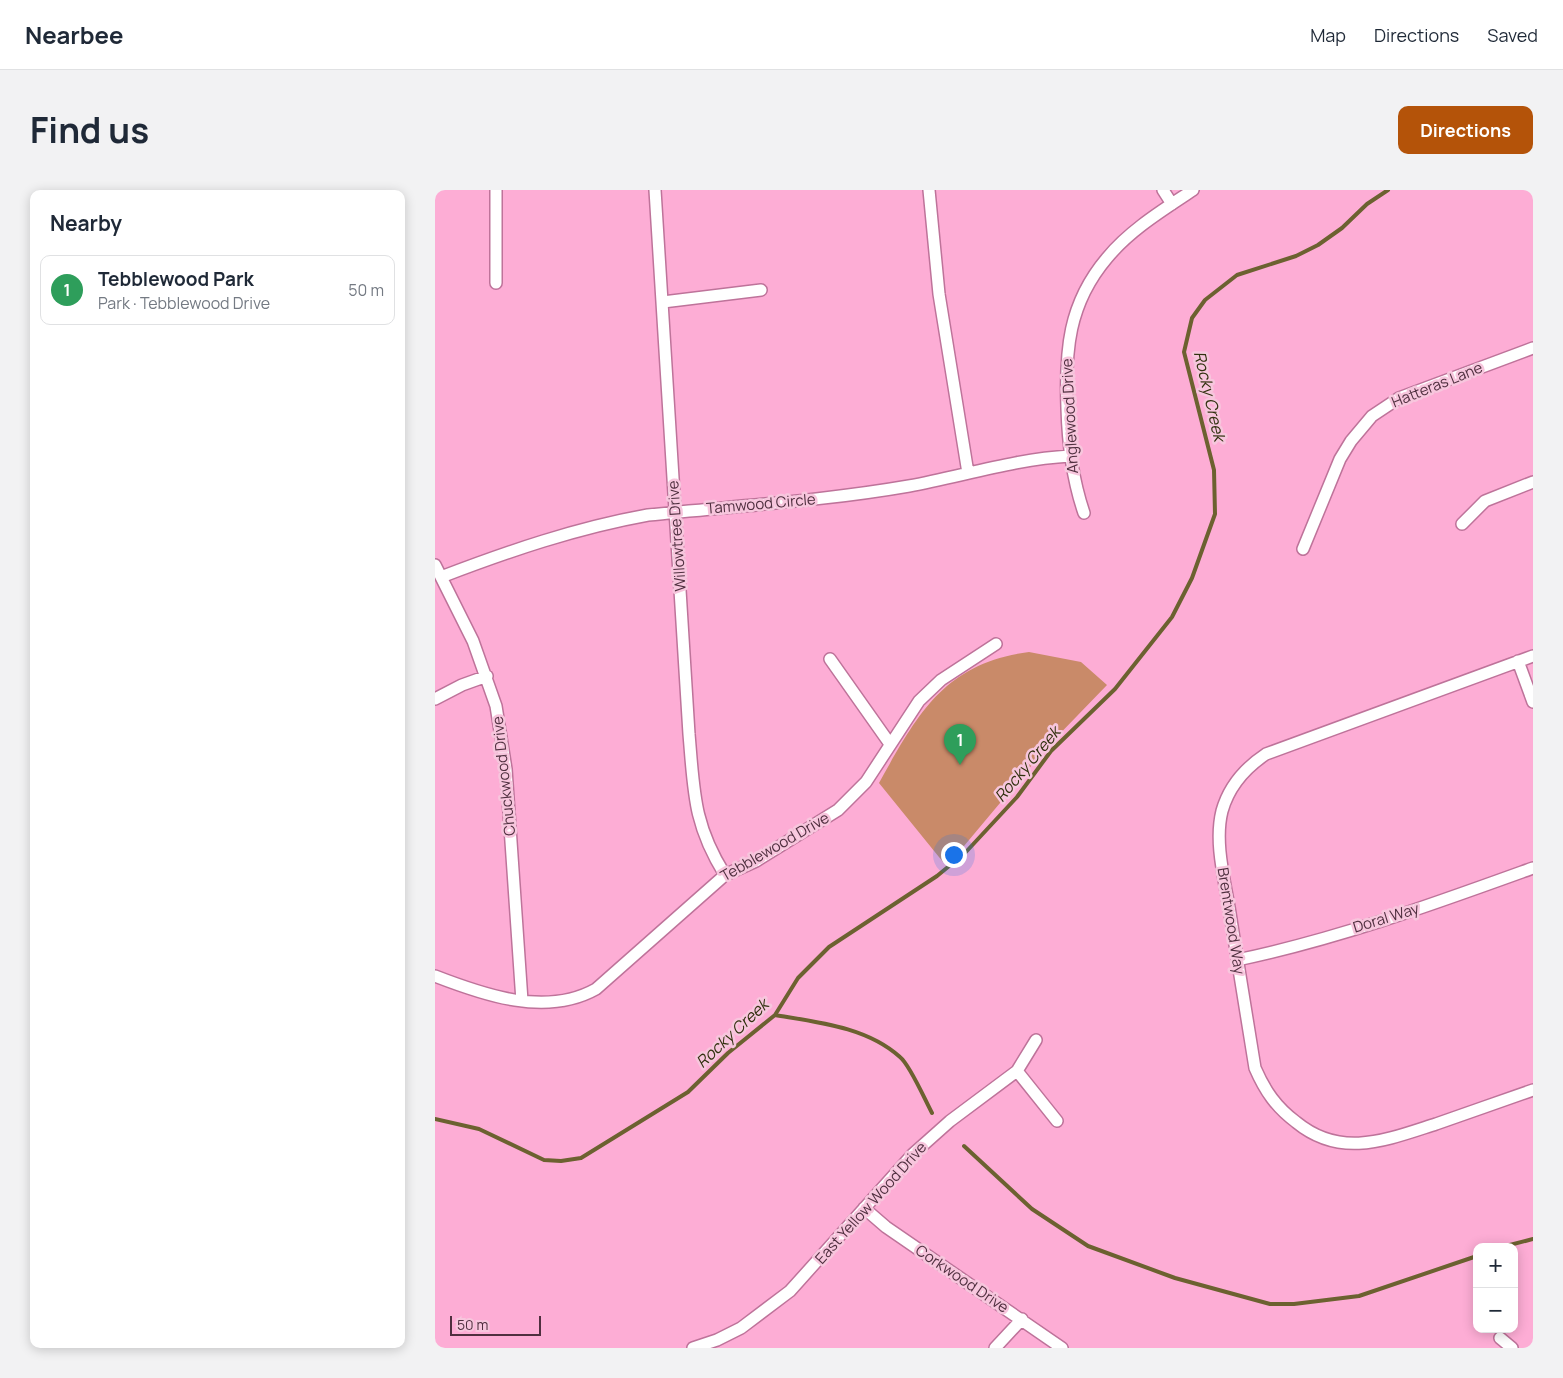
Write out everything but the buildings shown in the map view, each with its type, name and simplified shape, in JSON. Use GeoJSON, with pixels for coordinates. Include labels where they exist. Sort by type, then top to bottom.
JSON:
{"type":"FeatureCollection","features":[{"type":"Feature","properties":{"kind":"street"},"geometry":{"type":"LineString","coordinates":[[496,190],[496,283]]}},
{"type":"Feature","properties":{"kind":"street","name":"Willowtree Drive"},"geometry":{"type":"LineString","coordinates":[[655,190],[689,734],[696,806],[700,826],[710,851],[725,875]]}},
{"type":"Feature","properties":{"kind":"street"},"geometry":{"type":"LineString","coordinates":[[929,190],[939,294],[969,473]]}},
{"type":"Feature","properties":{"kind":"street"},"geometry":{"type":"LineString","coordinates":[[1163,190],[1172,204]]}},
{"type":"Feature","properties":{"kind":"street","name":"Anglewood Drive"},"geometry":{"type":"LineString","coordinates":[[1084,512],[1075,484],[1070,456],[1066,352],[1078,306],[1098,270],[1112,252],[1172,204],[1193,190]]}},
{"type":"Feature","properties":{"kind":"street"},"geometry":{"type":"LineString","coordinates":[[663,302],[761,290]]}},
{"type":"Feature","properties":{"kind":"street","name":"Hatteras Lane"},"geometry":{"type":"LineString","coordinates":[[1303,549],[1340,459],[1351,441],[1372,416],[1399,398],[1533,348]]}},
{"type":"Feature","properties":{"kind":"street","name":"Tamwood Circle"},"geometry":{"type":"LineString","coordinates":[[441,577],[553,536],[626,519],[675,512],[836,498],[910,486],[1045,457],[1070,456]]}},
{"type":"Feature","properties":{"kind":"street"},"geometry":{"type":"LineString","coordinates":[[1462,524],[1485,501],[1533,482]]}},
{"type":"Feature","properties":{"kind":"street","name":"Chuckwood Drive"},"geometry":{"type":"LineString","coordinates":[[435,565],[473,641],[487,676],[496,706],[506,769],[522,1001]]}},
{"type":"Feature","properties":{"kind":"street","name":"Tebblewood Drive"},"geometry":{"type":"LineString","coordinates":[[435,976],[470,989],[522,1001],[570,1000],[596,989],[725,875],[756,861],[838,810],[866,782],[910,712],[929,690],[957,668],[996,644]]}},
{"type":"Feature","properties":{"kind":"street","name":"Brentwood Way"},"geometry":{"type":"LineString","coordinates":[[1533,656],[1265,754],[1241,775],[1227,796],[1220,828],[1224,877],[1255,1068],[1263,1086],[1274,1102],[1290,1118],[1321,1138],[1346,1144],[1389,1140],[1533,1090]]}},
{"type":"Feature","properties":{"kind":"street"},"geometry":{"type":"LineString","coordinates":[[830,659],[890,744]]}},
{"type":"Feature","properties":{"kind":"street"},"geometry":{"type":"LineString","coordinates":[[1518,661],[1533,702]]}},
{"type":"Feature","properties":{"kind":"street"},"geometry":{"type":"LineString","coordinates":[[435,699],[462,685],[487,676]]}},
{"type":"Feature","properties":{"kind":"street","name":"Doral Way"},"geometry":{"type":"LineString","coordinates":[[1237,960],[1270,953],[1348,930],[1447,899],[1533,868]]}},
{"type":"Feature","properties":{"kind":"street","name":"East Yellow Wood Drive"},"geometry":{"type":"LineString","coordinates":[[693,1348],[732,1334],[769,1308],[803,1277],[864,1208],[931,1137],[1017,1072],[1036,1040]]}},
{"type":"Feature","properties":{"kind":"street"},"geometry":{"type":"LineString","coordinates":[[1017,1072],[1057,1121]]}},
{"type":"Feature","properties":{"kind":"street","name":"Corkwood Drive"},"geometry":{"type":"LineString","coordinates":[[864,1208],[886,1227],[1062,1348]]}},
{"type":"Feature","properties":{"kind":"street"},"geometry":{"type":"LineString","coordinates":[[995,1348],[1022,1319]]}},
{"type":"Feature","properties":{"kind":"street"},"geometry":{"type":"LineString","coordinates":[[1500,1338],[1512,1348]]}},
{"type":"Feature","properties":{"kind":"shaded area"},"geometry":{"type":"Polygon","coordinates":[[[1029,652],[1081,662],[1107,685],[1047,747],[964,846],[943,862],[879,783],[921,715],[936,696],[954,680],[975,668],[1000,658],[1029,652]]]}},
{"type":"Feature","properties":{"kind":"waterway","name":"Rocky Creek"},"geometry":{"type":"LineString","coordinates":[[435,1119],[479,1129],[544,1160],[561,1161],[581,1158],[688,1092],[728,1053],[775,1015],[798,978],[829,947],[937,876],[965,853],[1017,797],[1051,751],[1115,689],[1172,617],[1192,578],[1215,514],[1214,470],[1184,352],[1192,318],[1205,300],[1237,275],[1296,256],[1318,245],[1342,228],[1367,204],[1388,190]]}},
{"type":"Feature","properties":{"kind":"waterway"},"geometry":{"type":"LineString","coordinates":[[775,1015],[841,1027],[857,1032],[887,1047],[904,1061],[932,1113]]}},
{"type":"Feature","properties":{"kind":"waterway"},"geometry":{"type":"LineString","coordinates":[[964,1146],[1032,1209],[1088,1246],[1175,1278],[1270,1304],[1294,1304],[1359,1296],[1473,1257]]}},
{"type":"Feature","properties":{"kind":"waterway"},"geometry":{"type":"LineString","coordinates":[[1518,1243],[1533,1239]]}},
{"type":"Feature","properties":{"kind":"place","name":"Tebblewood Park"},"geometry":{"type":"Point","coordinates":[960,765]}}]}
